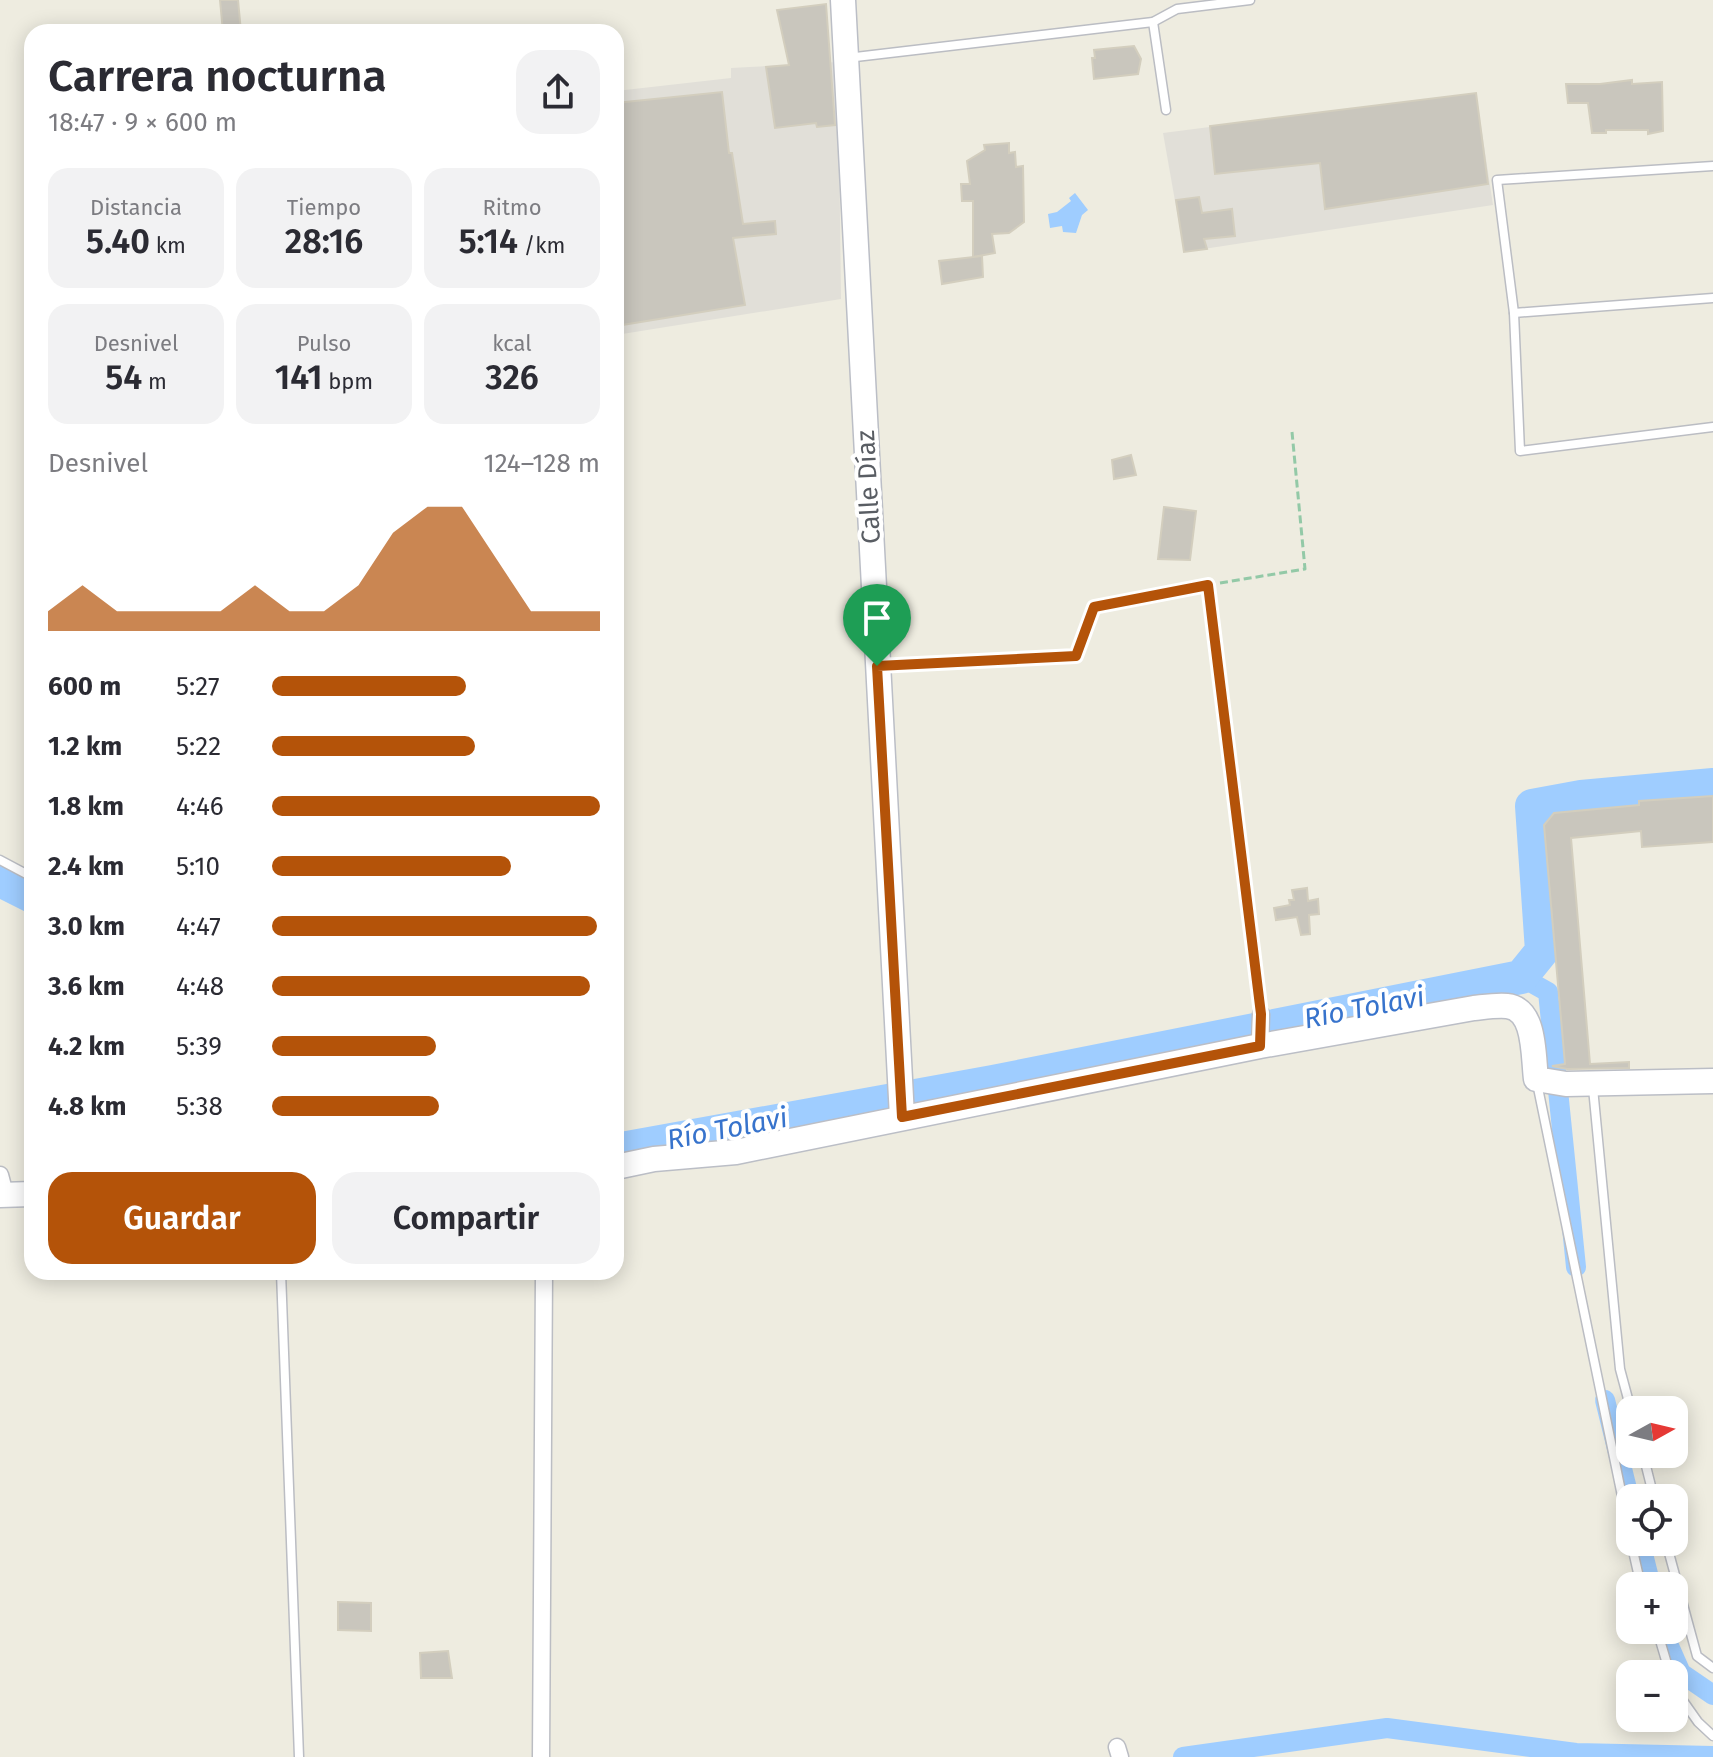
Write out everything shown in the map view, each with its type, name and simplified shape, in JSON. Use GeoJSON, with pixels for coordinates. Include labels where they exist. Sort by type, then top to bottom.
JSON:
{"type":"FeatureCollection","features":[{"type":"Feature","properties":{"kind":"street","name":"Calle Díaz"},"geometry":{"type":"LineString","coordinates":[[843,0],[901,1101]]}},
{"type":"Feature","properties":{"kind":"street"},"geometry":{"type":"LineString","coordinates":[[624,1165],[654,1159],[736,1152],[901,1101],[1474,1008],[1507,1006],[1519,1009],[1527,1017],[1549,1081],[1713,1081]]}},
{"type":"Feature","properties":{"kind":"street"},"geometry":{"type":"LineString","coordinates":[[1259,1041],[1261,1014]]}},
{"type":"Feature","properties":{"kind":"street"},"geometry":{"type":"LineString","coordinates":[[2,1188],[24,1192]]}},
{"type":"Feature","properties":{"kind":"street"},"geometry":{"type":"LineString","coordinates":[[541,1757],[544,1280]]}},
{"type":"Feature","properties":{"kind":"lane"},"geometry":{"type":"LineString","coordinates":[[846,58],[1153,22],[1177,9],[1250,0]]}},
{"type":"Feature","properties":{"kind":"lane"},"geometry":{"type":"LineString","coordinates":[[1153,22],[1166,110]]}},
{"type":"Feature","properties":{"kind":"lane"},"geometry":{"type":"LineString","coordinates":[[1713,166],[1497,180],[1514,313],[1520,451],[1713,427]]}},
{"type":"Feature","properties":{"kind":"lane"},"geometry":{"type":"LineString","coordinates":[[1514,313],[1713,298]]}},
{"type":"Feature","properties":{"kind":"lane"},"geometry":{"type":"LineString","coordinates":[[877,666],[1076,656],[1094,607],[1208,585],[1261,1014]]}},
{"type":"Feature","properties":{"kind":"lane"},"geometry":{"type":"LineString","coordinates":[[0,860],[24,873]]}},
{"type":"Feature","properties":{"kind":"lane"},"geometry":{"type":"LineString","coordinates":[[1549,1081],[1621,1484]]}},
{"type":"Feature","properties":{"kind":"lane"},"geometry":{"type":"LineString","coordinates":[[1593,1083],[1620,1369],[1627,1396]]}},
{"type":"Feature","properties":{"kind":"lane"},"geometry":{"type":"LineString","coordinates":[[281,1280],[299,1757]]}},
{"type":"Feature","properties":{"kind":"lane"},"geometry":{"type":"LineString","coordinates":[[1670,1556],[1697,1656],[1713,1668]]}},
{"type":"Feature","properties":{"kind":"lane"},"geometry":{"type":"LineString","coordinates":[[1688,1708],[1713,1736]]}},
{"type":"Feature","properties":{"kind":"path"},"geometry":{"type":"LineString","coordinates":[[1208,585],[1305,569],[1292,432]]}},
{"type":"Feature","properties":{"kind":"shaded area"},"geometry":{"type":"Polygon","coordinates":[[[838,62],[841,299],[624,334],[624,90],[731,78],[731,68],[838,62]]]}},
{"type":"Feature","properties":{"kind":"shaded area"},"geometry":{"type":"Polygon","coordinates":[[[1476,93],[1493,205],[1184,252],[1163,133],[1476,93]]]}},
{"type":"Feature","properties":{"kind":"water"},"geometry":{"type":"Polygon","coordinates":[[[1075,193],[1088,210],[1082,215],[1076,233],[1063,232],[1062,226],[1050,228],[1048,214],[1057,212],[1071,201],[1069,198],[1075,193]]]}},
{"type":"Feature","properties":{"kind":"building"},"geometry":{"type":"Polygon","coordinates":[[[220,0],[238,0],[240,24],[222,24],[220,0]]]}},
{"type":"Feature","properties":{"kind":"building"},"geometry":{"type":"Polygon","coordinates":[[[826,4],[835,125],[817,127],[816,123],[775,128],[766,67],[789,65],[777,10],[826,4]]]}},
{"type":"Feature","properties":{"kind":"building"},"geometry":{"type":"Polygon","coordinates":[[[1134,46],[1141,59],[1138,74],[1094,79],[1094,50],[1134,46]]]}},
{"type":"Feature","properties":{"kind":"building"},"geometry":{"type":"Polygon","coordinates":[[[1632,80],[1632,84],[1662,82],[1663,131],[1648,134],[1648,130],[1606,130],[1606,133],[1592,133],[1588,103],[1568,103],[1566,84],[1632,80]]]}},
{"type":"Feature","properties":{"kind":"building"},"geometry":{"type":"Polygon","coordinates":[[[722,92],[729,153],[732,153],[743,224],[775,221],[776,234],[733,238],[745,305],[624,325],[624,102],[722,92]]]}},
{"type":"Feature","properties":{"kind":"building"},"geometry":{"type":"Polygon","coordinates":[[[1476,93],[1488,184],[1325,209],[1320,163],[1215,174],[1210,126],[1476,93]]]}},
{"type":"Feature","properties":{"kind":"building"},"geometry":{"type":"Polygon","coordinates":[[[1009,143],[1009,153],[1015,152],[1016,167],[1023,166],[1024,222],[1009,233],[992,234],[995,253],[973,257],[973,201],[962,201],[961,184],[970,184],[967,161],[985,150],[984,145],[1009,143]]]}},
{"type":"Feature","properties":{"kind":"building"},"geometry":{"type":"Polygon","coordinates":[[[1199,197],[1202,213],[1232,209],[1235,236],[1204,239],[1207,249],[1184,252],[1176,200],[1199,197]]]}},
{"type":"Feature","properties":{"kind":"building"},"geometry":{"type":"Polygon","coordinates":[[[982,256],[983,277],[942,284],[939,261],[982,256]]]}},
{"type":"Feature","properties":{"kind":"building"},"geometry":{"type":"Polygon","coordinates":[[[1131,455],[1136,475],[1114,479],[1112,460],[1131,455]]]}},
{"type":"Feature","properties":{"kind":"building"},"geometry":{"type":"Polygon","coordinates":[[[1164,507],[1196,511],[1190,560],[1158,559],[1164,507]]]}},
{"type":"Feature","properties":{"kind":"building"},"geometry":{"type":"Polygon","coordinates":[[[1713,796],[1713,842],[1642,847],[1641,831],[1571,838],[1590,1064],[1629,1062],[1629,1068],[1567,1069],[1552,1066],[1565,1064],[1544,825],[1554,813],[1639,805],[1639,801],[1713,796]]]}},
{"type":"Feature","properties":{"kind":"building"},"geometry":{"type":"Polygon","coordinates":[[[1307,888],[1308,901],[1318,899],[1319,914],[1309,915],[1310,934],[1301,935],[1297,917],[1276,920],[1274,908],[1290,905],[1289,900],[1294,900],[1292,890],[1307,888]]]}},
{"type":"Feature","properties":{"kind":"building"},"geometry":{"type":"Polygon","coordinates":[[[338,1602],[371,1603],[371,1631],[338,1630],[338,1602]]]}},
{"type":"Feature","properties":{"kind":"building"},"geometry":{"type":"Polygon","coordinates":[[[448,1651],[452,1678],[421,1678],[420,1653],[448,1651]]]}},
{"type":"Feature","properties":{"kind":"waterway","name":"Río Tolavi"},"geometry":{"type":"LineString","coordinates":[[624,1149],[993,1082],[1521,977],[1542,951],[1532,806],[1581,797],[1713,785]]}},
{"type":"Feature","properties":{"kind":"waterway","name":"Río Tolavi"},"geometry":{"type":"LineString","coordinates":[[0,880],[24,892]]}},
{"type":"Feature","properties":{"kind":"waterway"},"geometry":{"type":"LineString","coordinates":[[1521,977],[1548,992],[1576,1267]]}},
{"type":"Feature","properties":{"kind":"waterway"},"geometry":{"type":"LineString","coordinates":[[1605,1400],[1626,1484]]}},
{"type":"Feature","properties":{"kind":"waterway"},"geometry":{"type":"LineString","coordinates":[[1644,1556],[1648,1572]]}},
{"type":"Feature","properties":{"kind":"waterway"},"geometry":{"type":"LineString","coordinates":[[1668,1644],[1681,1673],[1713,1695]]}},
{"type":"Feature","properties":{"kind":"waterway"},"geometry":{"type":"LineString","coordinates":[[1183,1757],[1387,1728],[1576,1753],[1713,1756]]}},
{"type":"Feature","properties":{"kind":"route"},"geometry":{"type":"LineString","coordinates":[[1208,585],[1261,1014],[1260,1046],[902,1117],[877,666],[1076,656],[1094,607],[1208,585]]}}]}
